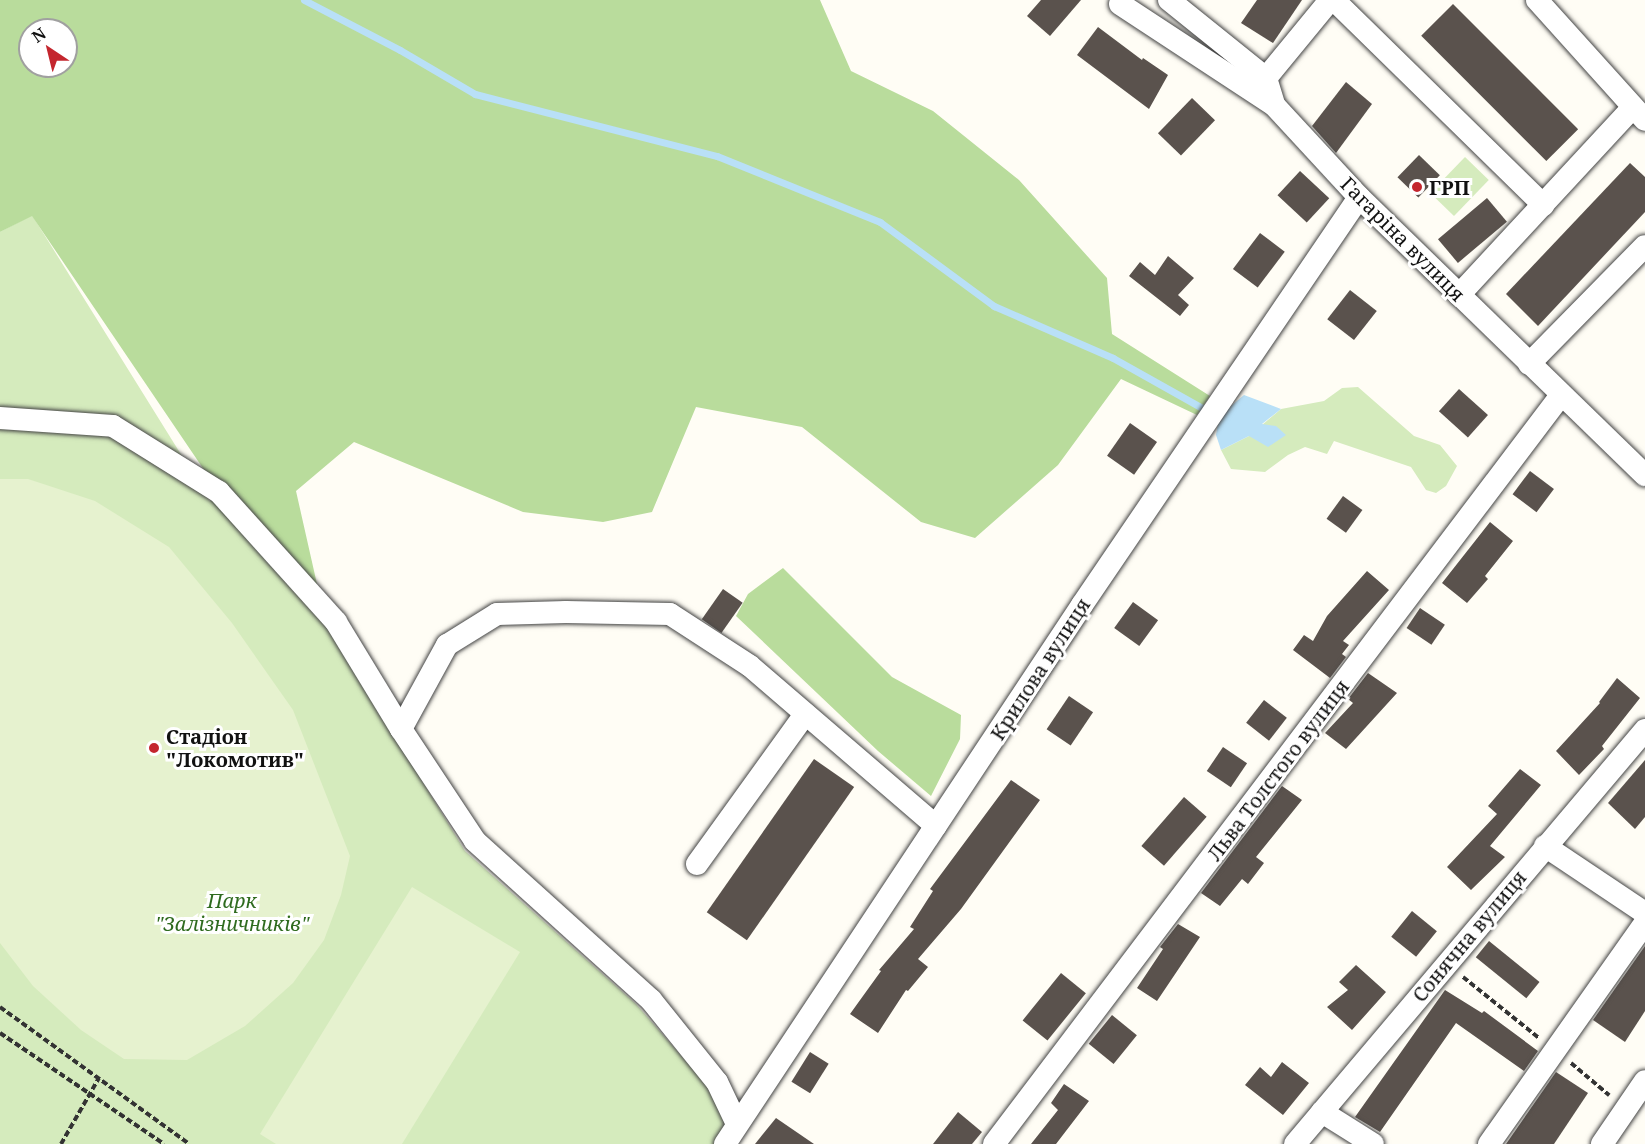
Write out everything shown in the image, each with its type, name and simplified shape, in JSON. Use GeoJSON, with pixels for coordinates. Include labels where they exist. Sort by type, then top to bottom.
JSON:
{"type":"FeatureCollection","features":[{"type":"Feature","properties":{"kind":"street"},"geometry":{"type":"LineString","coordinates":[[1170,0],[1266,78],[1332,0],[1542,205]]}},
{"type":"Feature","properties":{"kind":"street"},"geometry":{"type":"LineString","coordinates":[[1459,296],[1542,205],[1639,114],[1537,0]]}},
{"type":"Feature","properties":{"kind":"street"},"geometry":{"type":"LineString","coordinates":[[1120,4],[1274,105]]}},
{"type":"Feature","properties":{"kind":"street","name":"Гагаріна вулиця"},"geometry":{"type":"LineString","coordinates":[[1266,78],[1274,105],[1359,197],[1645,475]]}},
{"type":"Feature","properties":{"kind":"street","name":"Крилова вулиця"},"geometry":{"type":"LineString","coordinates":[[725,1144],[1082,605],[1359,197]]}},
{"type":"Feature","properties":{"kind":"street"},"geometry":{"type":"LineString","coordinates":[[1529,364],[1645,246]]}},
{"type":"Feature","properties":{"kind":"street","name":"Льва Толстого вулиця"},"geometry":{"type":"LineString","coordinates":[[994,1144],[1561,395]]}},
{"type":"Feature","properties":{"kind":"street"},"geometry":{"type":"LineString","coordinates":[[0,418],[113,426],[219,492],[336,622],[401,729],[474,841],[651,1000],[717,1082],[737,1124]]}},
{"type":"Feature","properties":{"kind":"street"},"geometry":{"type":"LineString","coordinates":[[401,729],[447,645],[498,614],[555,612],[670,614],[750,666],[936,826]]}},
{"type":"Feature","properties":{"kind":"street"},"geometry":{"type":"LineString","coordinates":[[697,864],[805,714]]}},
{"type":"Feature","properties":{"kind":"street","name":"Сонячна вулиця"},"geometry":{"type":"LineString","coordinates":[[1295,1144],[1645,730]]}},
{"type":"Feature","properties":{"kind":"street"},"geometry":{"type":"LineString","coordinates":[[1545,846],[1645,913]]}},
{"type":"Feature","properties":{"kind":"street"},"geometry":{"type":"LineString","coordinates":[[1489,1144],[1645,923]]}},
{"type":"Feature","properties":{"kind":"street"},"geometry":{"type":"LineString","coordinates":[[1602,1144],[1645,1082]]}},
{"type":"Feature","properties":{"kind":"street"},"geometry":{"type":"LineString","coordinates":[[1322,1112],[1373,1144]]}},
{"type":"Feature","properties":{"kind":"path"},"geometry":{"type":"LineString","coordinates":[[0,1007],[189,1144]]}},
{"type":"Feature","properties":{"kind":"path"},"geometry":{"type":"LineString","coordinates":[[0,1033],[164,1144]]}},
{"type":"Feature","properties":{"kind":"path"},"geometry":{"type":"LineString","coordinates":[[61,1144],[99,1078]]}},
{"type":"Feature","properties":{"kind":"green space"},"geometry":{"type":"Polygon","coordinates":[[[0,0],[820,0],[851,71],[933,111],[1019,180],[1107,278],[1112,334],[1210,396],[1197,415],[1121,379],[1058,465],[975,538],[921,522],[802,427],[696,407],[652,512],[603,522],[523,512],[354,442],[296,491],[326,624],[210,501],[219,492],[32,216],[0,232],[0,0]]]}},
{"type":"Feature","properties":{"kind":"green space"},"geometry":{"type":"Polygon","coordinates":[[[1465,157],[1489,180],[1454,216],[1430,193],[1465,157]]]}},
{"type":"Feature","properties":{"kind":"green space","name":"Парк \"Залізничників\""},"geometry":{"type":"Polygon","coordinates":[[[32,215],[210,501],[326,624],[465,851],[636,1004],[712,1091],[726,1126],[714,1144],[0,1144],[0,232],[32,215]]]}},
{"type":"Feature","properties":{"kind":"green space"},"geometry":{"type":"Polygon","coordinates":[[[1358,387],[1414,436],[1440,445],[1457,466],[1446,486],[1436,493],[1426,490],[1411,467],[1334,441],[1327,454],[1305,447],[1288,455],[1265,472],[1231,469],[1221,450],[1249,436],[1281,409],[1324,401],[1342,388],[1358,387]]]}},
{"type":"Feature","properties":{"kind":"green space","name":"Стадіон \"Локомотив\""},"geometry":{"type":"Polygon","coordinates":[[[0,479],[28,479],[95,501],[169,547],[232,623],[293,710],[350,856],[341,895],[324,940],[293,983],[245,1026],[187,1060],[124,1059],[81,1030],[33,986],[0,943],[0,479]]]}},
{"type":"Feature","properties":{"kind":"green space"},"geometry":{"type":"Polygon","coordinates":[[[783,568],[892,677],[961,715],[960,739],[931,796],[878,751],[736,616],[748,594],[783,568]]]}},
{"type":"Feature","properties":{"kind":"green space"},"geometry":{"type":"Polygon","coordinates":[[[412,887],[520,952],[402,1144],[276,1144],[260,1134],[412,887]]]}},
{"type":"Feature","properties":{"kind":"water"},"geometry":{"type":"Polygon","coordinates":[[[1244,395],[1281,409],[1262,424],[1276,426],[1286,435],[1268,447],[1249,436],[1221,450],[1216,435],[1219,416],[1244,395]]]}},
{"type":"Feature","properties":{"kind":"building"},"geometry":{"type":"Polygon","coordinates":[[[1041,0],[1081,0],[1050,36],[1027,16],[1041,0]]]}},
{"type":"Feature","properties":{"kind":"building"},"geometry":{"type":"Polygon","coordinates":[[[1257,0],[1302,0],[1273,43],[1241,23],[1257,0]]]}},
{"type":"Feature","properties":{"kind":"building"},"geometry":{"type":"Polygon","coordinates":[[[1453,4],[1578,129],[1546,161],[1421,36],[1453,4]]]}},
{"type":"Feature","properties":{"kind":"building"},"geometry":{"type":"Polygon","coordinates":[[[1098,27],[1142,60],[1143,58],[1168,75],[1149,109],[1077,55],[1098,27]]]}},
{"type":"Feature","properties":{"kind":"building"},"geometry":{"type":"Polygon","coordinates":[[[1346,82],[1372,104],[1336,153],[1312,126],[1346,82]]]}},
{"type":"Feature","properties":{"kind":"building"},"geometry":{"type":"Polygon","coordinates":[[[1192,98],[1215,120],[1181,155],[1158,133],[1192,98]]]}},
{"type":"Feature","properties":{"kind":"building","name":"ГРП"},"geometry":{"type":"Polygon","coordinates":[[[1419,155],[1440,175],[1418,197],[1397,177],[1419,155]]]}},
{"type":"Feature","properties":{"kind":"building"},"geometry":{"type":"Polygon","coordinates":[[[1630,163],[1645,177],[1645,212],[1538,326],[1506,294],[1630,163]]]}},
{"type":"Feature","properties":{"kind":"building"},"geometry":{"type":"Polygon","coordinates":[[[1300,171],[1329,198],[1307,222],[1277,195],[1300,171]]]}},
{"type":"Feature","properties":{"kind":"building"},"geometry":{"type":"Polygon","coordinates":[[[1487,198],[1507,222],[1458,263],[1438,239],[1487,198]]]}},
{"type":"Feature","properties":{"kind":"building"},"geometry":{"type":"Polygon","coordinates":[[[1260,233],[1285,252],[1258,288],[1233,269],[1260,233]]]}},
{"type":"Feature","properties":{"kind":"building"},"geometry":{"type":"Polygon","coordinates":[[[1168,256],[1194,278],[1178,295],[1189,305],[1180,316],[1129,276],[1140,262],[1155,275],[1168,256]]]}},
{"type":"Feature","properties":{"kind":"building"},"geometry":{"type":"Polygon","coordinates":[[[1350,290],[1377,311],[1354,340],[1327,319],[1350,290]]]}},
{"type":"Feature","properties":{"kind":"building"},"geometry":{"type":"Polygon","coordinates":[[[1459,389],[1488,415],[1468,437],[1439,411],[1459,389]]]}},
{"type":"Feature","properties":{"kind":"building"},"geometry":{"type":"Polygon","coordinates":[[[1130,423],[1157,442],[1134,475],[1107,456],[1130,423]]]}},
{"type":"Feature","properties":{"kind":"building"},"geometry":{"type":"Polygon","coordinates":[[[1530,471],[1554,489],[1537,512],[1513,494],[1530,471]]]}},
{"type":"Feature","properties":{"kind":"building"},"geometry":{"type":"Polygon","coordinates":[[[1343,496],[1362,510],[1346,533],[1327,519],[1343,496]]]}},
{"type":"Feature","properties":{"kind":"building"},"geometry":{"type":"Polygon","coordinates":[[[1490,522],[1513,541],[1485,576],[1488,579],[1467,603],[1442,583],[1490,522]]]}},
{"type":"Feature","properties":{"kind":"building"},"geometry":{"type":"Polygon","coordinates":[[[1367,571],[1389,590],[1343,641],[1349,645],[1342,654],[1346,657],[1330,678],[1293,650],[1304,635],[1313,641],[1327,616],[1367,571]]]}},
{"type":"Feature","properties":{"kind":"building"},"geometry":{"type":"Polygon","coordinates":[[[723,589],[743,603],[721,633],[702,619],[723,589]]]}},
{"type":"Feature","properties":{"kind":"building"},"geometry":{"type":"Polygon","coordinates":[[[1133,602],[1158,620],[1139,646],[1114,628],[1133,602]]]}},
{"type":"Feature","properties":{"kind":"building"},"geometry":{"type":"Polygon","coordinates":[[[1420,608],[1445,625],[1431,645],[1407,628],[1420,608]]]}},
{"type":"Feature","properties":{"kind":"building"},"geometry":{"type":"Polygon","coordinates":[[[1368,673],[1397,693],[1346,749],[1325,733],[1353,703],[1348,699],[1368,673]]]}},
{"type":"Feature","properties":{"kind":"building"},"geometry":{"type":"Polygon","coordinates":[[[1617,678],[1640,698],[1602,746],[1604,749],[1579,775],[1556,751],[1600,703],[1617,678]]]}},
{"type":"Feature","properties":{"kind":"building"},"geometry":{"type":"Polygon","coordinates":[[[1069,696],[1093,712],[1071,745],[1047,729],[1069,696]]]}},
{"type":"Feature","properties":{"kind":"building"},"geometry":{"type":"Polygon","coordinates":[[[1264,700],[1287,718],[1269,741],[1246,723],[1264,700]]]}},
{"type":"Feature","properties":{"kind":"building"},"geometry":{"type":"Polygon","coordinates":[[[1223,747],[1247,763],[1231,787],[1207,771],[1223,747]]]}},
{"type":"Feature","properties":{"kind":"building"},"geometry":{"type":"Polygon","coordinates":[[[814,759],[854,787],[747,940],[707,912],[814,759]]]}},
{"type":"Feature","properties":{"kind":"building"},"geometry":{"type":"Polygon","coordinates":[[[1645,760],[1645,817],[1635,829],[1608,803],[1645,760]]]}},
{"type":"Feature","properties":{"kind":"building"},"geometry":{"type":"Polygon","coordinates":[[[1520,769],[1541,785],[1490,846],[1505,857],[1471,890],[1447,867],[1497,814],[1488,806],[1520,769]]]}},
{"type":"Feature","properties":{"kind":"building"},"geometry":{"type":"Polygon","coordinates":[[[1011,780],[1040,800],[961,909],[918,959],[928,967],[908,991],[906,990],[878,1033],[850,1014],[881,971],[879,970],[914,929],[910,927],[933,891],[930,889],[1011,780]]]}},
{"type":"Feature","properties":{"kind":"building"},"geometry":{"type":"Polygon","coordinates":[[[1282,786],[1302,800],[1256,857],[1264,863],[1248,884],[1242,879],[1220,906],[1201,893],[1282,786]]]}},
{"type":"Feature","properties":{"kind":"building"},"geometry":{"type":"Polygon","coordinates":[[[1184,797],[1207,817],[1164,866],[1141,846],[1184,797]]]}},
{"type":"Feature","properties":{"kind":"building"},"geometry":{"type":"Polygon","coordinates":[[[1412,911],[1437,931],[1416,957],[1391,937],[1412,911]]]}},
{"type":"Feature","properties":{"kind":"building"},"geometry":{"type":"Polygon","coordinates":[[[1178,924],[1200,937],[1157,1001],[1137,988],[1163,949],[1160,947],[1178,924]]]}},
{"type":"Feature","properties":{"kind":"building"},"geometry":{"type":"Polygon","coordinates":[[[1489,941],[1540,982],[1526,998],[1476,957],[1489,941]]]}},
{"type":"Feature","properties":{"kind":"building"},"geometry":{"type":"Polygon","coordinates":[[[1645,946],[1645,1011],[1625,1042],[1593,1020],[1645,946]]]}},
{"type":"Feature","properties":{"kind":"building"},"geometry":{"type":"Polygon","coordinates":[[[1356,965],[1386,992],[1352,1030],[1327,1007],[1348,990],[1339,982],[1356,965]]]}},
{"type":"Feature","properties":{"kind":"building"},"geometry":{"type":"Polygon","coordinates":[[[1061,973],[1086,993],[1047,1041],[1023,1020],[1061,973]]]}},
{"type":"Feature","properties":{"kind":"building"},"geometry":{"type":"Polygon","coordinates":[[[1445,990],[1482,1013],[1484,1011],[1538,1051],[1524,1071],[1456,1023],[1380,1132],[1355,1117],[1445,990]]]}},
{"type":"Feature","properties":{"kind":"building"},"geometry":{"type":"Polygon","coordinates":[[[1112,1015],[1137,1035],[1114,1064],[1089,1044],[1112,1015]]]}},
{"type":"Feature","properties":{"kind":"building"},"geometry":{"type":"Polygon","coordinates":[[[810,1052],[829,1064],[810,1093],[791,1082],[810,1052]]]}},
{"type":"Feature","properties":{"kind":"building"},"geometry":{"type":"Polygon","coordinates":[[[1282,1062],[1309,1083],[1283,1115],[1245,1085],[1260,1067],[1271,1077],[1282,1062]]]}},
{"type":"Feature","properties":{"kind":"building"},"geometry":{"type":"Polygon","coordinates":[[[1556,1072],[1588,1093],[1554,1144],[1506,1144],[1556,1072]]]}},
{"type":"Feature","properties":{"kind":"building"},"geometry":{"type":"Polygon","coordinates":[[[1064,1084],[1089,1101],[1056,1144],[1031,1144],[1058,1110],[1051,1103],[1064,1084]]]}},
{"type":"Feature","properties":{"kind":"building"},"geometry":{"type":"Polygon","coordinates":[[[958,1112],[982,1132],[972,1144],[933,1144],[958,1112]]]}},
{"type":"Feature","properties":{"kind":"building"},"geometry":{"type":"Polygon","coordinates":[[[776,1118],[814,1144],[755,1144],[776,1118]]]}},
{"type":"Feature","properties":{"kind":"waterway"},"geometry":{"type":"LineString","coordinates":[[304,0],[400,50],[475,94],[717,156],[880,222],[994,306],[1113,358],[1202,408]]}},
{"type":"Feature","properties":{"kind":"place","name":"ГРП"},"geometry":{"type":"Point","coordinates":[1417,187]}},
{"type":"Feature","properties":{"kind":"place","name":"Стадіон \"Локомотив\""},"geometry":{"type":"Point","coordinates":[154,748]}}]}
